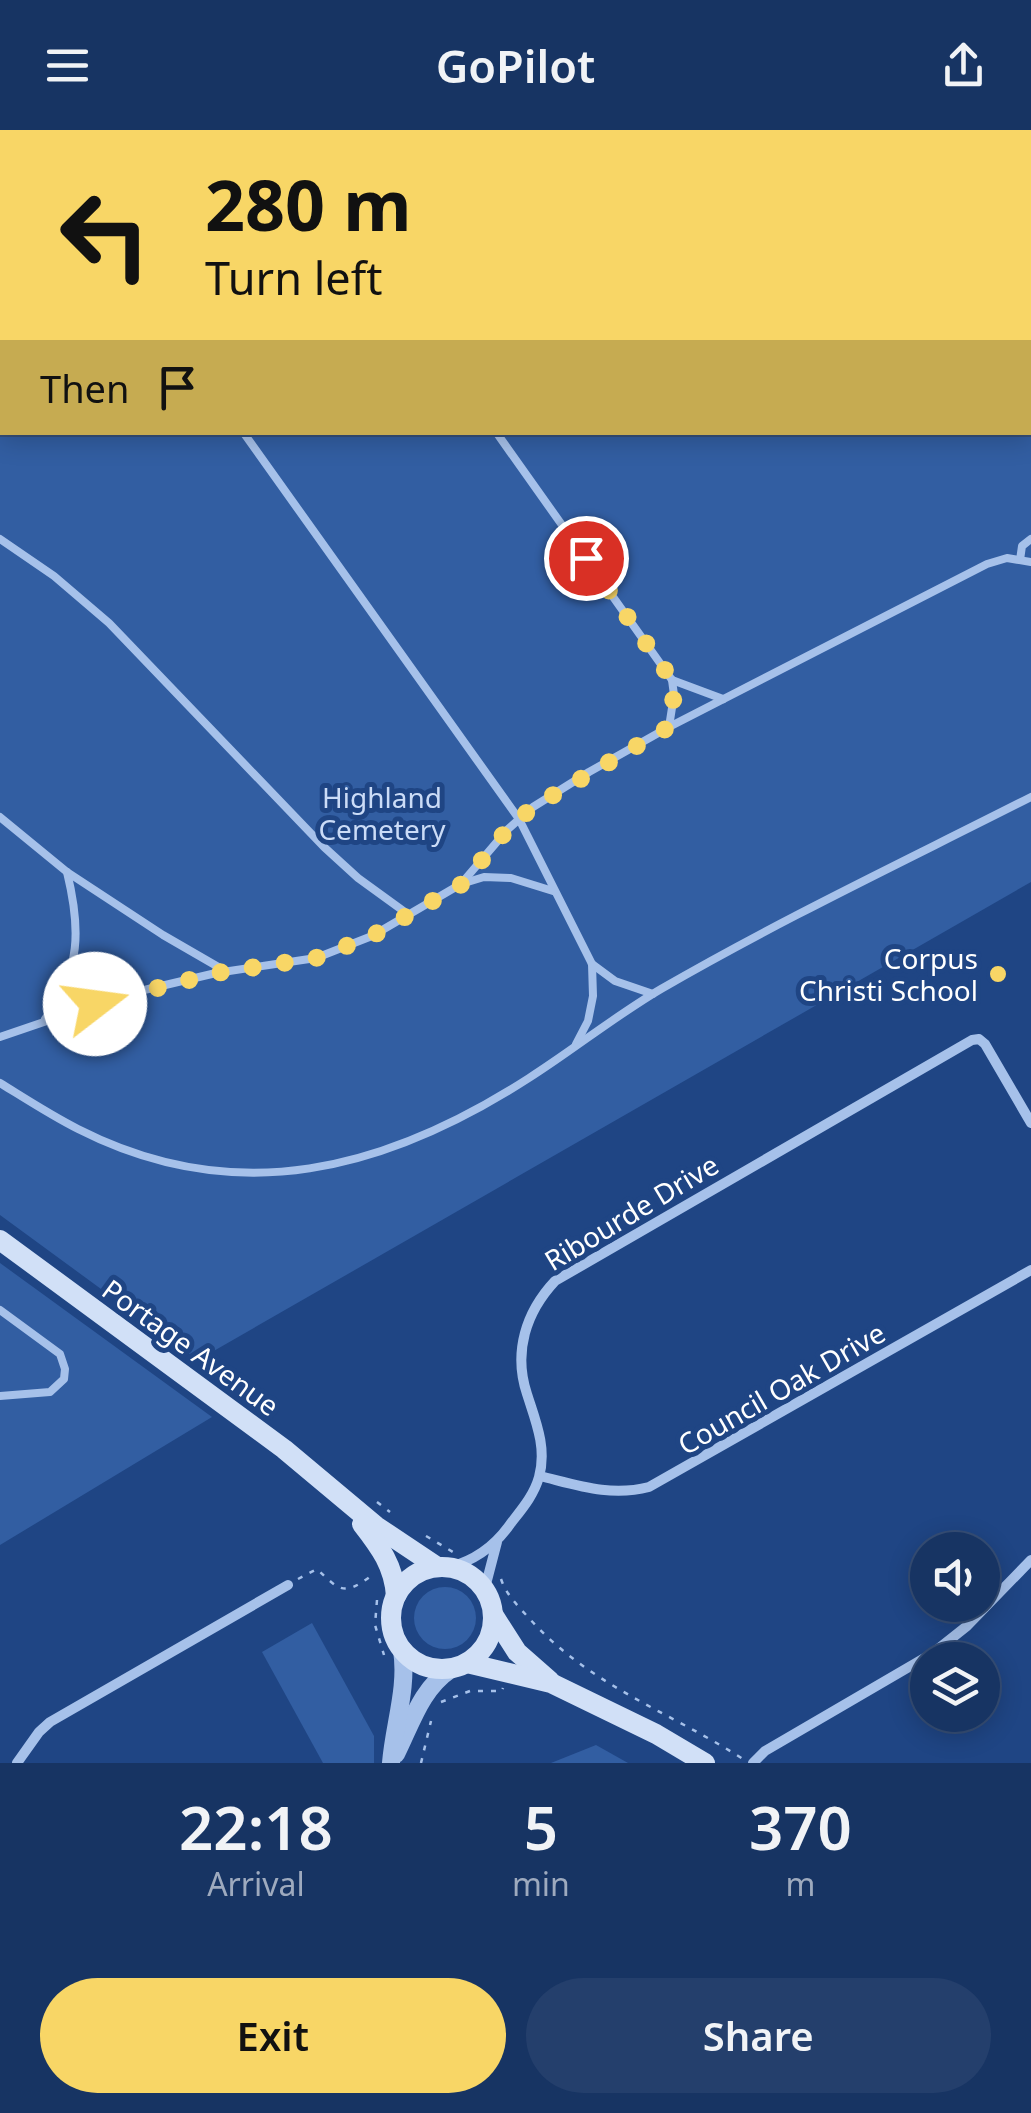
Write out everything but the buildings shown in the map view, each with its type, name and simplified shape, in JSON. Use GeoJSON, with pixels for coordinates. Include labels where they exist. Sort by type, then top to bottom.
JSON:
{"type":"FeatureCollection","features":[{"type":"Feature","properties":{"kind":"main road","name":"Portage Avenue"},"geometry":{"type":"LineString","coordinates":[[0,1240],[284,1449],[346,1502],[443,1567]]}},
{"type":"Feature","properties":{"kind":"main road","name":"Portage Avenue"},"geometry":{"type":"LineString","coordinates":[[346,1502],[389,1562],[395,1578],[387,1595]]}},
{"type":"Feature","properties":{"kind":"main road"},"geometry":{"type":"LineString","coordinates":[[459,1666],[488,1643],[494,1616],[493,1584],[443,1567],[420,1572],[387,1595],[395,1657],[424,1666],[459,1666],[551,1682]]}},
{"type":"Feature","properties":{"kind":"main road"},"geometry":{"type":"LineString","coordinates":[[494,1616],[517,1652],[551,1682],[705,1763]]}},
{"type":"Feature","properties":{"kind":"street","name":"Ribourde Drive"},"geometry":{"type":"LineString","coordinates":[[540,1476],[541,1438],[522,1374],[521,1354],[533,1310],[556,1281],[818,1127],[978,1039],[998,1063],[1031,1123]]}},
{"type":"Feature","properties":{"kind":"street","name":"Council Oak Drive"},"geometry":{"type":"LineString","coordinates":[[540,1476],[600,1491],[648,1488],[1031,1270]]}},
{"type":"Feature","properties":{"kind":"street"},"geometry":{"type":"LineString","coordinates":[[443,1567],[468,1562],[497,1542],[531,1497],[540,1476]]}},
{"type":"Feature","properties":{"kind":"street"},"geometry":{"type":"LineString","coordinates":[[493,1584],[497,1542]]}},
{"type":"Feature","properties":{"kind":"street"},"geometry":{"type":"LineString","coordinates":[[750,1763],[764,1751],[933,1653],[1026,1574],[1031,1560]]}},
{"type":"Feature","properties":{"kind":"street"},"geometry":{"type":"LineString","coordinates":[[17,1763],[50,1722],[288,1585]]}},
{"type":"Feature","properties":{"kind":"street"},"geometry":{"type":"LineString","coordinates":[[392,1763],[393,1734],[403,1687],[395,1657]]}},
{"type":"Feature","properties":{"kind":"street"},"geometry":{"type":"LineString","coordinates":[[392,1763],[423,1695],[436,1679],[459,1666]]}},
{"type":"Feature","properties":{"kind":"lane"},"geometry":{"type":"LineString","coordinates":[[245,435],[519,820],[592,964],[615,981],[653,994]]}},
{"type":"Feature","properties":{"kind":"lane"},"geometry":{"type":"LineString","coordinates":[[498,435],[672,680],[669,727]]}},
{"type":"Feature","properties":{"kind":"lane"},"geometry":{"type":"LineString","coordinates":[[0,539],[54,576],[109,623],[324,847],[409,915]]}},
{"type":"Feature","properties":{"kind":"lane"},"geometry":{"type":"LineString","coordinates":[[1020,560],[1022,546],[1031,540]]}},
{"type":"Feature","properties":{"kind":"lane"},"geometry":{"type":"LineString","coordinates":[[462,884],[519,820],[547,798],[669,727],[987,564],[1006,558],[1031,562]]}},
{"type":"Feature","properties":{"kind":"lane"},"geometry":{"type":"LineString","coordinates":[[672,680],[723,699]]}},
{"type":"Feature","properties":{"kind":"lane"},"geometry":{"type":"LineString","coordinates":[[0,1083],[78,1130],[162,1161],[218,1174],[281,1173],[334,1165],[415,1139],[494,1100],[653,994],[832,894],[1031,796]]}},
{"type":"Feature","properties":{"kind":"lane"},"geometry":{"type":"LineString","coordinates":[[0,817],[67,872],[227,972]]}},
{"type":"Feature","properties":{"kind":"lane"},"geometry":{"type":"LineString","coordinates":[[44,1020],[58,1001],[77,946],[78,927],[67,872]]}},
{"type":"Feature","properties":{"kind":"lane"},"geometry":{"type":"LineString","coordinates":[[0,1037],[124,995],[227,972],[316,958],[372,936],[462,884],[484,877],[511,878],[553,891]]}},
{"type":"Feature","properties":{"kind":"lane"},"geometry":{"type":"LineString","coordinates":[[575,1046],[588,1021],[593,996],[592,964]]}},
{"type":"Feature","properties":{"kind":"lane"},"geometry":{"type":"LineString","coordinates":[[0,1310],[60,1354],[65,1369],[64,1380],[50,1392],[0,1396]]}},
{"type":"Feature","properties":{"kind":"path"},"geometry":{"type":"LineString","coordinates":[[288,1585],[317,1570],[337,1588],[348,1590],[376,1574],[377,1584]]}},
{"type":"Feature","properties":{"kind":"path"},"geometry":{"type":"LineString","coordinates":[[493,1584],[588,1673],[750,1763]]}},
{"type":"Feature","properties":{"kind":"path"},"geometry":{"type":"LineString","coordinates":[[387,1595],[375,1625],[395,1657]]}},
{"type":"Feature","properties":{"kind":"path"},"geometry":{"type":"LineString","coordinates":[[530,1635],[537,1627]]}},
{"type":"Feature","properties":{"kind":"path"},"geometry":{"type":"LineString","coordinates":[[430,1698],[438,1704],[470,1691],[502,1691],[504,1684]]}},
{"type":"Feature","properties":{"kind":"path"},"geometry":{"type":"LineString","coordinates":[[421,1763],[433,1716]]}},
{"type":"Feature","properties":{"kind":"green space","name":"Highland Cemetery"},"geometry":{"type":"Polygon","coordinates":[[[0,435],[1031,435],[1031,882],[198,1360],[0,1215],[0,435]]]}},
{"type":"Feature","properties":{"kind":"green space"},"geometry":{"type":"Polygon","coordinates":[[[0,1263],[212,1417],[0,1545],[0,1263]]]}},
{"type":"Feature","properties":{"kind":"green space"},"geometry":{"type":"Polygon","coordinates":[[[445,1587],[467,1596],[476,1618],[467,1640],[445,1649],[423,1640],[414,1618],[423,1596],[445,1587]]]}},
{"type":"Feature","properties":{"kind":"green space"},"geometry":{"type":"Polygon","coordinates":[[[312,1623],[374,1736],[374,1763],[323,1763],[262,1652],[312,1623]]]}},
{"type":"Feature","properties":{"kind":"green space"},"geometry":{"type":"Polygon","coordinates":[[[596,1745],[628,1763],[551,1763],[596,1745]]]}},
{"type":"Feature","properties":{"kind":"place","name":"Corpus Christi School"},"geometry":{"type":"Point","coordinates":[998,974]}},
{"type":"Feature","properties":{"kind":"route"},"geometry":{"type":"LineString","coordinates":[[95,1004],[216,973],[316,958],[372,936],[462,884],[507,830],[533,807],[669,727],[672,680],[586,558]]}}]}
